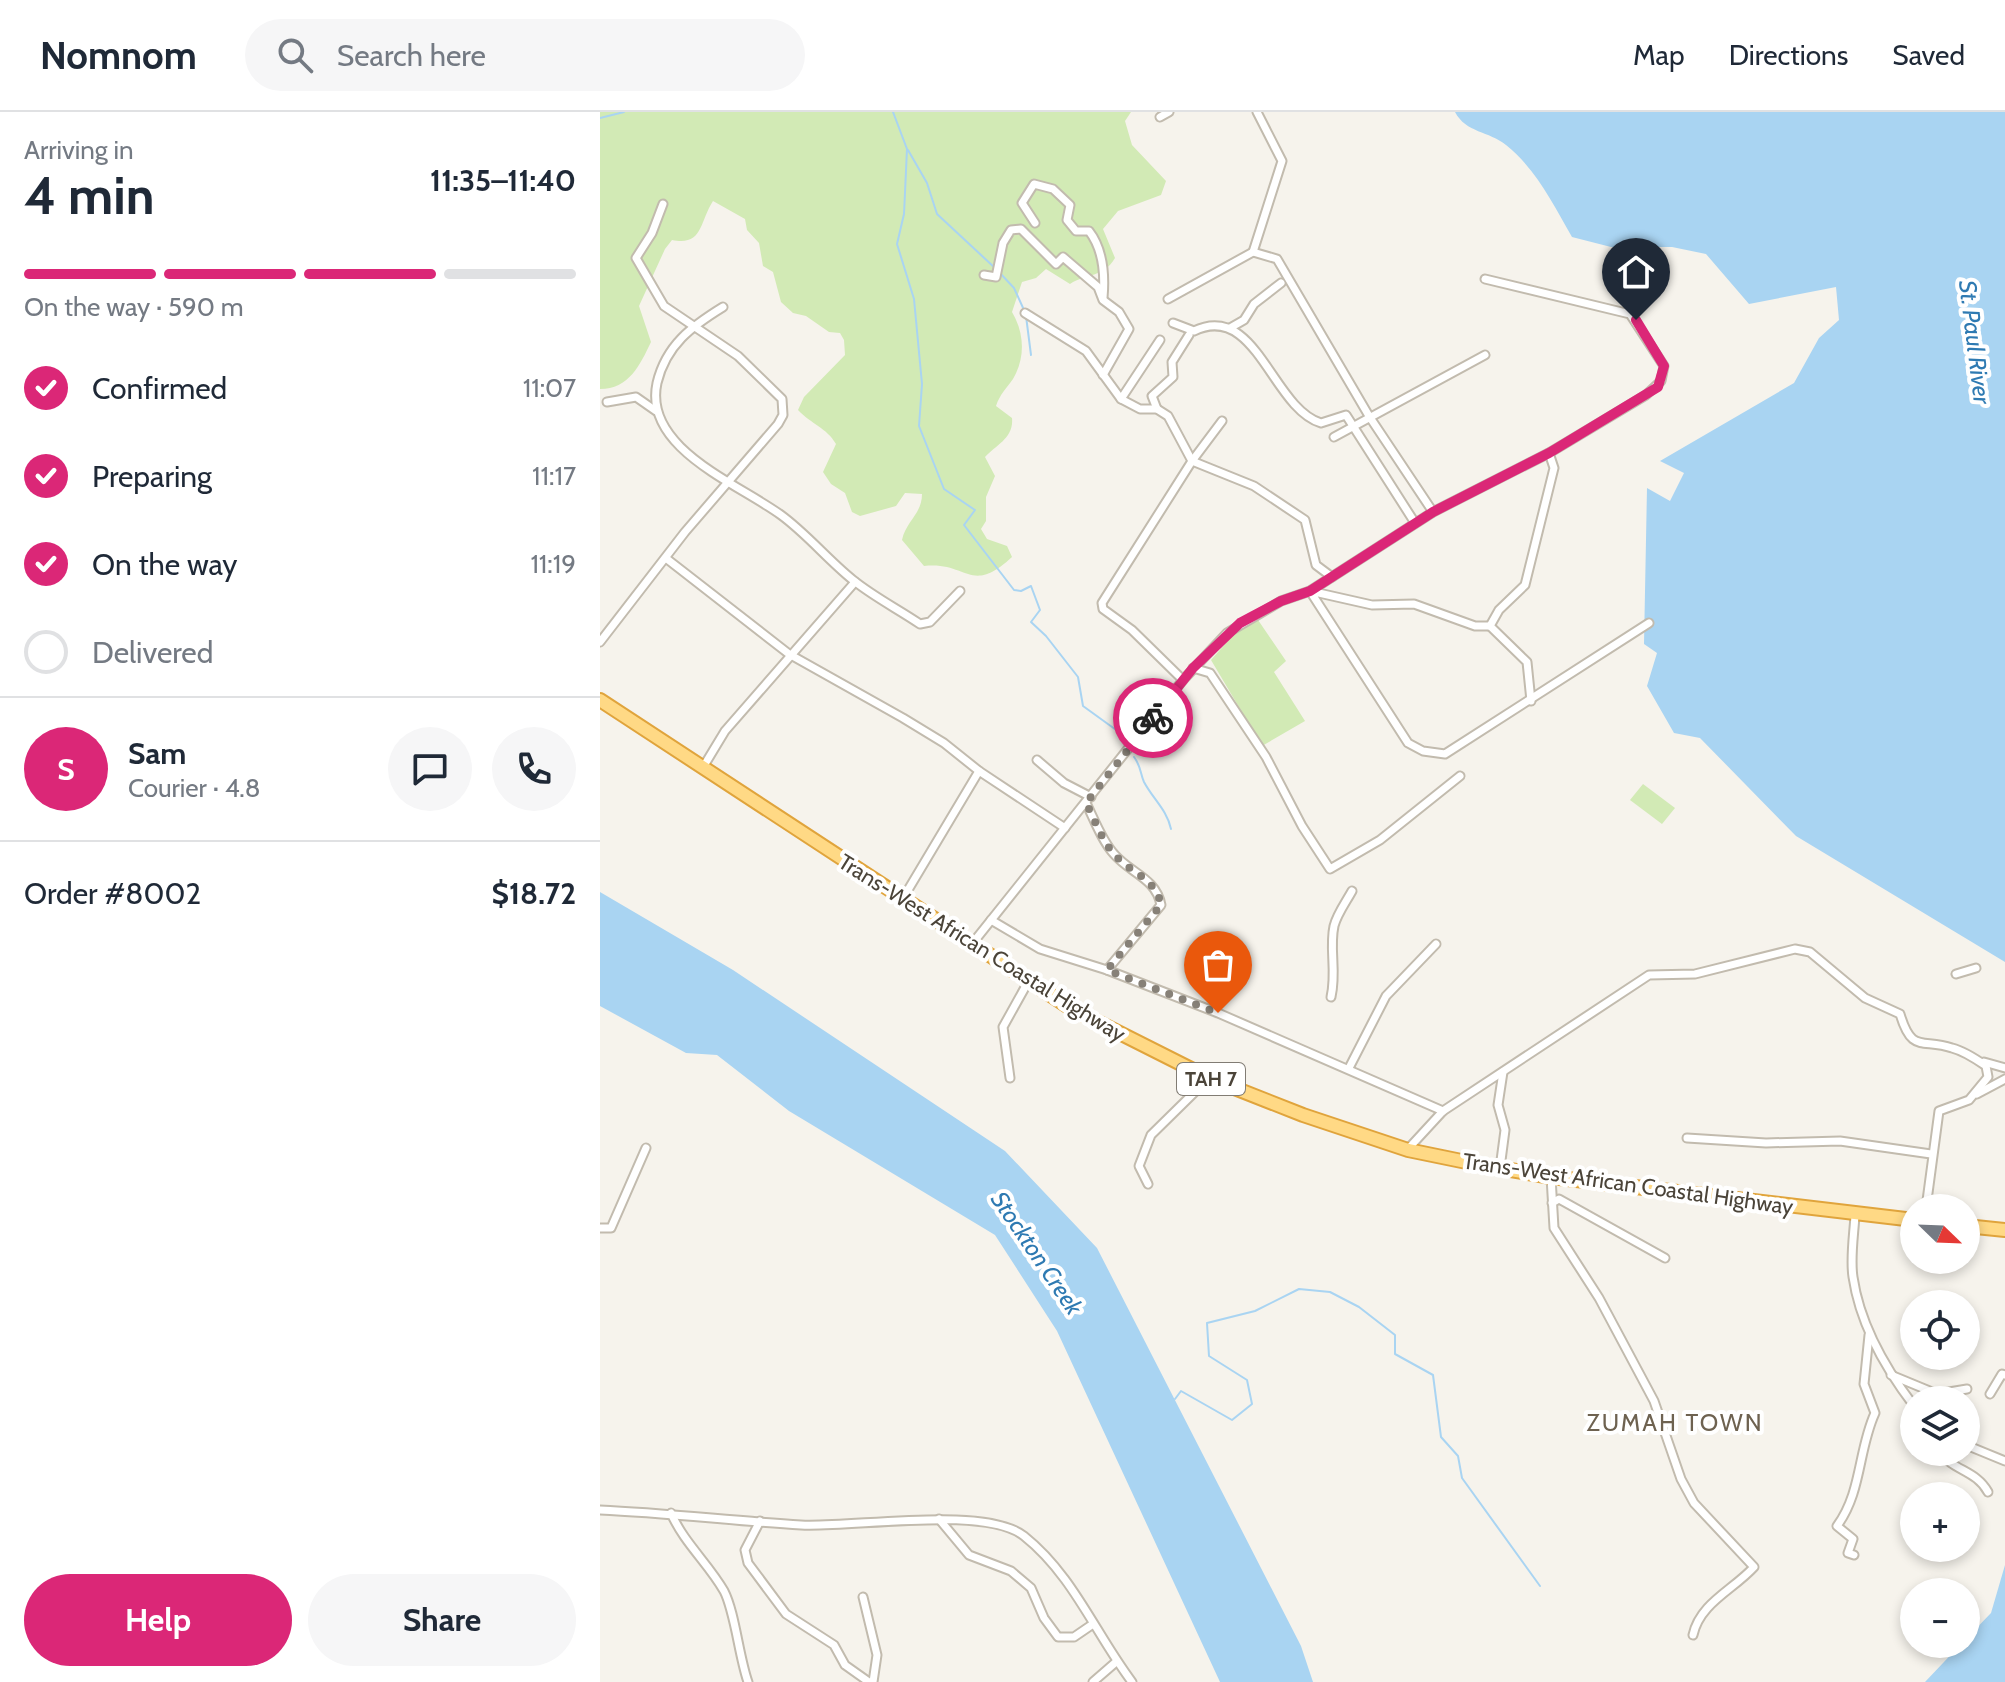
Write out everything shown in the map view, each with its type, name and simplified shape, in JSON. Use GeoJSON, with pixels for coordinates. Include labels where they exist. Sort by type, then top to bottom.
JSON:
{"type":"FeatureCollection","features":[{"type":"Feature","properties":{"kind":"highway","name":"Trans-West African Coastal Highway"},"geometry":{"type":"LineString","coordinates":[[600,700],[1028,982],[1116,1034],[1209,1078],[1303,1115],[1408,1150],[1551,1177],[1900,1219]]}},
{"type":"Feature","properties":{"kind":"highway"},"geometry":{"type":"LineString","coordinates":[[1980,1227],[2005,1230]]}},
{"type":"Feature","properties":{"kind":"street"},"geometry":{"type":"LineString","coordinates":[[1160,117],[1169,112]]}},
{"type":"Feature","properties":{"kind":"street"},"geometry":{"type":"LineString","coordinates":[[1168,299],[1253,252],[1282,161],[1257,112]]}},
{"type":"Feature","properties":{"kind":"street"},"geometry":{"type":"LineString","coordinates":[[1035,223],[1022,203],[1034,184],[1063,197],[1070,205],[1067,220],[1076,231],[1089,231],[1096,240],[1105,282],[1103,300]]}},
{"type":"Feature","properties":{"kind":"street"},"geometry":{"type":"LineString","coordinates":[[600,642],[778,424],[784,406],[775,390],[738,356],[664,306],[636,258],[652,233],[663,204]]}},
{"type":"Feature","properties":{"kind":"street"},"geometry":{"type":"LineString","coordinates":[[984,275],[996,277],[1003,243],[1011,230],[1021,229],[1056,264],[1063,257],[1082,271],[1098,287],[1103,300],[1119,312],[1129,329],[1103,375]]}},
{"type":"Feature","properties":{"kind":"street"},"geometry":{"type":"LineString","coordinates":[[1253,252],[1277,259],[1369,416],[1433,512]]}},
{"type":"Feature","properties":{"kind":"street"},"geometry":{"type":"LineString","coordinates":[[971,946],[1183,680],[1240,623],[1281,601],[1310,591],[1433,512],[1549,453],[1658,387],[1664,366],[1630,314],[1485,279]]}},
{"type":"Feature","properties":{"kind":"street"},"geometry":{"type":"LineString","coordinates":[[1230,328],[1244,320],[1254,304],[1281,283]]}},
{"type":"Feature","properties":{"kind":"street"},"geometry":{"type":"LineString","coordinates":[[723,307],[694,325],[678,340],[661,367],[656,411],[661,425],[676,444],[728,483],[792,523],[855,582],[926,625],[960,591]]}},
{"type":"Feature","properties":{"kind":"street"},"geometry":{"type":"LineString","coordinates":[[1025,313],[1086,351],[1121,399],[1140,409],[1157,409],[1168,416],[1192,461],[1254,486],[1305,520],[1316,565],[1332,577]]}},
{"type":"Feature","properties":{"kind":"street"},"geometry":{"type":"LineString","coordinates":[[1173,323],[1194,331],[1206,325],[1230,328],[1260,356],[1300,413],[1321,423],[1346,415],[1415,523]]}},
{"type":"Feature","properties":{"kind":"street"},"geometry":{"type":"LineString","coordinates":[[1157,409],[1152,396],[1173,377],[1172,362],[1189,335]]}},
{"type":"Feature","properties":{"kind":"street"},"geometry":{"type":"LineString","coordinates":[[1121,399],[1160,340]]}},
{"type":"Feature","properties":{"kind":"street"},"geometry":{"type":"LineString","coordinates":[[1334,437],[1485,355]]}},
{"type":"Feature","properties":{"kind":"street"},"geometry":{"type":"LineString","coordinates":[[607,402],[636,397],[656,411]]}},
{"type":"Feature","properties":{"kind":"street"},"geometry":{"type":"LineString","coordinates":[[1183,680],[1142,640],[1103,609],[1102,603],[1192,461],[1222,421]]}},
{"type":"Feature","properties":{"kind":"street"},"geometry":{"type":"LineString","coordinates":[[1490,626],[1499,610],[1525,585],[1554,468],[1549,453]]}},
{"type":"Feature","properties":{"kind":"street"},"geometry":{"type":"LineString","coordinates":[[667,559],[789,654],[916,726],[1065,828]]}},
{"type":"Feature","properties":{"kind":"street"},"geometry":{"type":"LineString","coordinates":[[702,769],[725,731],[855,582]]}},
{"type":"Feature","properties":{"kind":"street"},"geometry":{"type":"LineString","coordinates":[[1310,591],[1372,605],[1414,604],[1475,626],[1490,626],[1527,662],[1531,701]]}},
{"type":"Feature","properties":{"kind":"street"},"geometry":{"type":"LineString","coordinates":[[1310,591],[1408,743],[1423,751],[1445,754],[1649,623]]}},
{"type":"Feature","properties":{"kind":"street"},"geometry":{"type":"LineString","coordinates":[[1193,668],[1210,673],[1266,757],[1302,826],[1330,869],[1380,840],[1460,776]]}},
{"type":"Feature","properties":{"kind":"street"},"geometry":{"type":"LineString","coordinates":[[1037,760],[1088,800],[1113,854],[1150,881],[1159,895],[1161,905],[1107,970]]}},
{"type":"Feature","properties":{"kind":"street"},"geometry":{"type":"LineString","coordinates":[[902,900],[979,771]]}},
{"type":"Feature","properties":{"kind":"street"},"geometry":{"type":"LineString","coordinates":[[1331,997],[1336,974],[1332,938],[1335,921],[1352,891]]}},
{"type":"Feature","properties":{"kind":"street"},"geometry":{"type":"LineString","coordinates":[[991,920],[1040,949],[1107,970],[1349,1068],[1443,1111]]}},
{"type":"Feature","properties":{"kind":"street"},"geometry":{"type":"LineString","coordinates":[[1349,1068],[1386,996],[1436,944]]}},
{"type":"Feature","properties":{"kind":"street"},"geometry":{"type":"LineString","coordinates":[[1408,1150],[1443,1111],[1649,975],[1695,974],[1795,949],[1810,952],[1865,998],[1900,1014],[1905,1033],[1925,1046],[1950,1047],[2005,1068]]}},
{"type":"Feature","properties":{"kind":"street"},"geometry":{"type":"LineString","coordinates":[[1956,974],[1976,968]]}},
{"type":"Feature","properties":{"kind":"street"},"geometry":{"type":"LineString","coordinates":[[1010,1078],[1003,1027],[1028,982]]}},
{"type":"Feature","properties":{"kind":"street"},"geometry":{"type":"LineString","coordinates":[[1969,1100],[1988,1077],[1986,1066],[1976,1059]]}},
{"type":"Feature","properties":{"kind":"street"},"geometry":{"type":"LineString","coordinates":[[1500,1168],[1505,1130],[1498,1105],[1503,1072]]}},
{"type":"Feature","properties":{"kind":"street"},"geometry":{"type":"LineString","coordinates":[[1148,1184],[1139,1166],[1151,1135],[1209,1078]]}},
{"type":"Feature","properties":{"kind":"street"},"geometry":{"type":"LineString","coordinates":[[1927,1194],[1939,1111],[1969,1100],[2005,1079]]}},
{"type":"Feature","properties":{"kind":"street"},"geometry":{"type":"LineString","coordinates":[[1687,1138],[1766,1143],[1840,1141],[1931,1154]]}},
{"type":"Feature","properties":{"kind":"street"},"geometry":{"type":"LineString","coordinates":[[600,1228],[611,1228],[646,1148]]}},
{"type":"Feature","properties":{"kind":"street"},"geometry":{"type":"LineString","coordinates":[[1551,1177],[1554,1228],[1599,1298],[1654,1401],[1681,1479],[1694,1503],[1754,1567],[1733,1589],[1704,1608],[1693,1635]]}},
{"type":"Feature","properties":{"kind":"street"},"geometry":{"type":"LineString","coordinates":[[1552,1203],[1559,1199],[1665,1258]]}},
{"type":"Feature","properties":{"kind":"street"},"geometry":{"type":"LineString","coordinates":[[1855,1215],[1853,1279],[1869,1335],[1900,1388]]}},
{"type":"Feature","properties":{"kind":"street"},"geometry":{"type":"LineString","coordinates":[[1854,1555],[1848,1553],[1853,1539],[1837,1526],[1849,1510],[1865,1435],[1875,1413],[1864,1384],[1869,1335]]}},
{"type":"Feature","properties":{"kind":"street"},"geometry":{"type":"LineString","coordinates":[[1889,1374],[1918,1386]]}},
{"type":"Feature","properties":{"kind":"street"},"geometry":{"type":"LineString","coordinates":[[1990,1394],[2002,1374],[2005,1375]]}},
{"type":"Feature","properties":{"kind":"street"},"geometry":{"type":"LineString","coordinates":[[1980,1451],[2005,1461]]}},
{"type":"Feature","properties":{"kind":"street"},"geometry":{"type":"LineString","coordinates":[[1956,1466],[1980,1477],[1988,1492]]}},
{"type":"Feature","properties":{"kind":"street"},"geometry":{"type":"LineString","coordinates":[[600,1510],[805,1525],[939,1519],[997,1526],[1021,1534],[1072,1584],[1116,1662],[1132,1682]]}},
{"type":"Feature","properties":{"kind":"street"},"geometry":{"type":"LineString","coordinates":[[671,1513],[678,1529],[705,1559],[726,1595],[748,1682]]}},
{"type":"Feature","properties":{"kind":"street"},"geometry":{"type":"LineString","coordinates":[[939,1519],[969,1555],[1011,1571],[1031,1588],[1044,1618],[1058,1637],[1074,1637],[1093,1624]]}},
{"type":"Feature","properties":{"kind":"street"},"geometry":{"type":"LineString","coordinates":[[760,1521],[745,1550],[748,1563],[791,1619],[834,1645],[845,1665],[871,1682],[877,1655],[863,1597]]}},
{"type":"Feature","properties":{"kind":"street"},"geometry":{"type":"LineString","coordinates":[[1093,1682],[1116,1662]]}},
{"type":"Feature","properties":{"kind":"green space"},"geometry":{"type":"Polygon","coordinates":[[[600,112],[1131,112],[1125,121],[1132,145],[1166,181],[1161,195],[1118,211],[1103,229],[1115,258],[1105,269],[1070,284],[1046,269],[1036,278],[1022,282],[1012,312],[1021,336],[1022,353],[1017,371],[996,406],[1012,418],[1012,425],[1007,436],[985,457],[995,476],[986,497],[986,521],[981,529],[987,539],[1007,546],[1012,557],[987,574],[977,576],[950,568],[924,566],[902,540],[919,507],[922,494],[905,493],[896,506],[860,516],[852,512],[845,493],[831,484],[823,472],[836,444],[798,410],[804,397],[845,355],[844,340],[840,333],[829,332],[806,316],[793,313],[781,302],[773,272],[763,266],[759,243],[747,230],[745,219],[713,201],[695,236],[690,240],[672,240],[665,249],[639,306],[651,342],[642,359],[632,374],[619,385],[600,389],[600,112]]]}},
{"type":"Feature","properties":{"kind":"green space"},"geometry":{"type":"Polygon","coordinates":[[[1256,617],[1286,661],[1274,672],[1305,721],[1262,746],[1211,660],[1242,625],[1256,617]]]}},
{"type":"Feature","properties":{"kind":"green space"},"geometry":{"type":"Polygon","coordinates":[[[1643,784],[1675,808],[1662,824],[1630,800],[1643,784]]]}},
{"type":"Feature","properties":{"kind":"water","name":"St. Paul River"},"geometry":{"type":"Polygon","coordinates":[[[1455,112],[2005,112],[2005,962],[1796,836],[1700,738],[1674,733],[1647,686],[1657,653],[1644,644],[1647,488],[1670,501],[1684,473],[1660,461],[1794,383],[1819,338],[1839,320],[1836,287],[1749,304],[1706,254],[1672,247],[1611,247],[1572,237],[1543,188],[1517,154],[1499,140],[1465,124],[1455,112]]]}},
{"type":"Feature","properties":{"kind":"water","name":"Stockton Creek"},"geometry":{"type":"Polygon","coordinates":[[[600,892],[733,970],[1005,1151],[1097,1248],[1301,1646],[1313,1682],[1220,1682],[1057,1331],[995,1235],[789,1111],[717,1055],[686,1053],[600,1006],[600,892]]]}},
{"type":"Feature","properties":{"kind":"water"},"geometry":{"type":"Polygon","coordinates":[[[2005,1565],[2005,1682],[1925,1682],[1948,1658],[1980,1658],[1980,1624],[1991,1613],[2005,1565]]]}},
{"type":"Feature","properties":{"kind":"waterway"},"geometry":{"type":"LineString","coordinates":[[600,118],[624,112]]}},
{"type":"Feature","properties":{"kind":"waterway"},"geometry":{"type":"LineString","coordinates":[[893,112],[907,149],[904,214],[897,244],[914,299],[922,384],[919,426],[944,489],[975,510],[964,525],[1014,590],[1021,591],[1031,586],[1040,610],[1031,622],[1078,677],[1083,706],[1130,740]]}},
{"type":"Feature","properties":{"kind":"waterway"},"geometry":{"type":"LineString","coordinates":[[908,150],[927,183],[937,214],[995,268]]}},
{"type":"Feature","properties":{"kind":"waterway"},"geometry":{"type":"LineString","coordinates":[[999,272],[1014,288],[1024,310]]}},
{"type":"Feature","properties":{"kind":"waterway"},"geometry":{"type":"LineString","coordinates":[[1026,316],[1031,355]]}},
{"type":"Feature","properties":{"kind":"waterway"},"geometry":{"type":"LineString","coordinates":[[1134,757],[1144,782],[1163,810],[1171,829]]}},
{"type":"Feature","properties":{"kind":"waterway"},"geometry":{"type":"LineString","coordinates":[[1175,1399],[1181,1391],[1232,1420],[1252,1404],[1247,1380],[1209,1356],[1207,1323],[1255,1311],[1299,1289],[1330,1292],[1359,1307],[1395,1335],[1395,1354],[1433,1375],[1441,1437],[1458,1456],[1462,1478],[1540,1586]]}},
{"type":"Feature","properties":{"kind":"way so far"},"geometry":{"type":"LineString","coordinates":[[1153,718],[1086,803],[1113,854],[1150,881],[1161,905],[1156,915],[1107,970],[1218,1013]]}},
{"type":"Feature","properties":{"kind":"district","name":"ZUMAH TOWN"},"geometry":{"type":"Point","coordinates":[1675,1422]}},
{"type":"Feature","properties":{"kind":"route"},"geometry":{"type":"LineString","coordinates":[[1153,718],[1193,668],[1240,623],[1281,601],[1310,591],[1433,512],[1549,453],[1658,387],[1664,366],[1636,320]]}}]}
